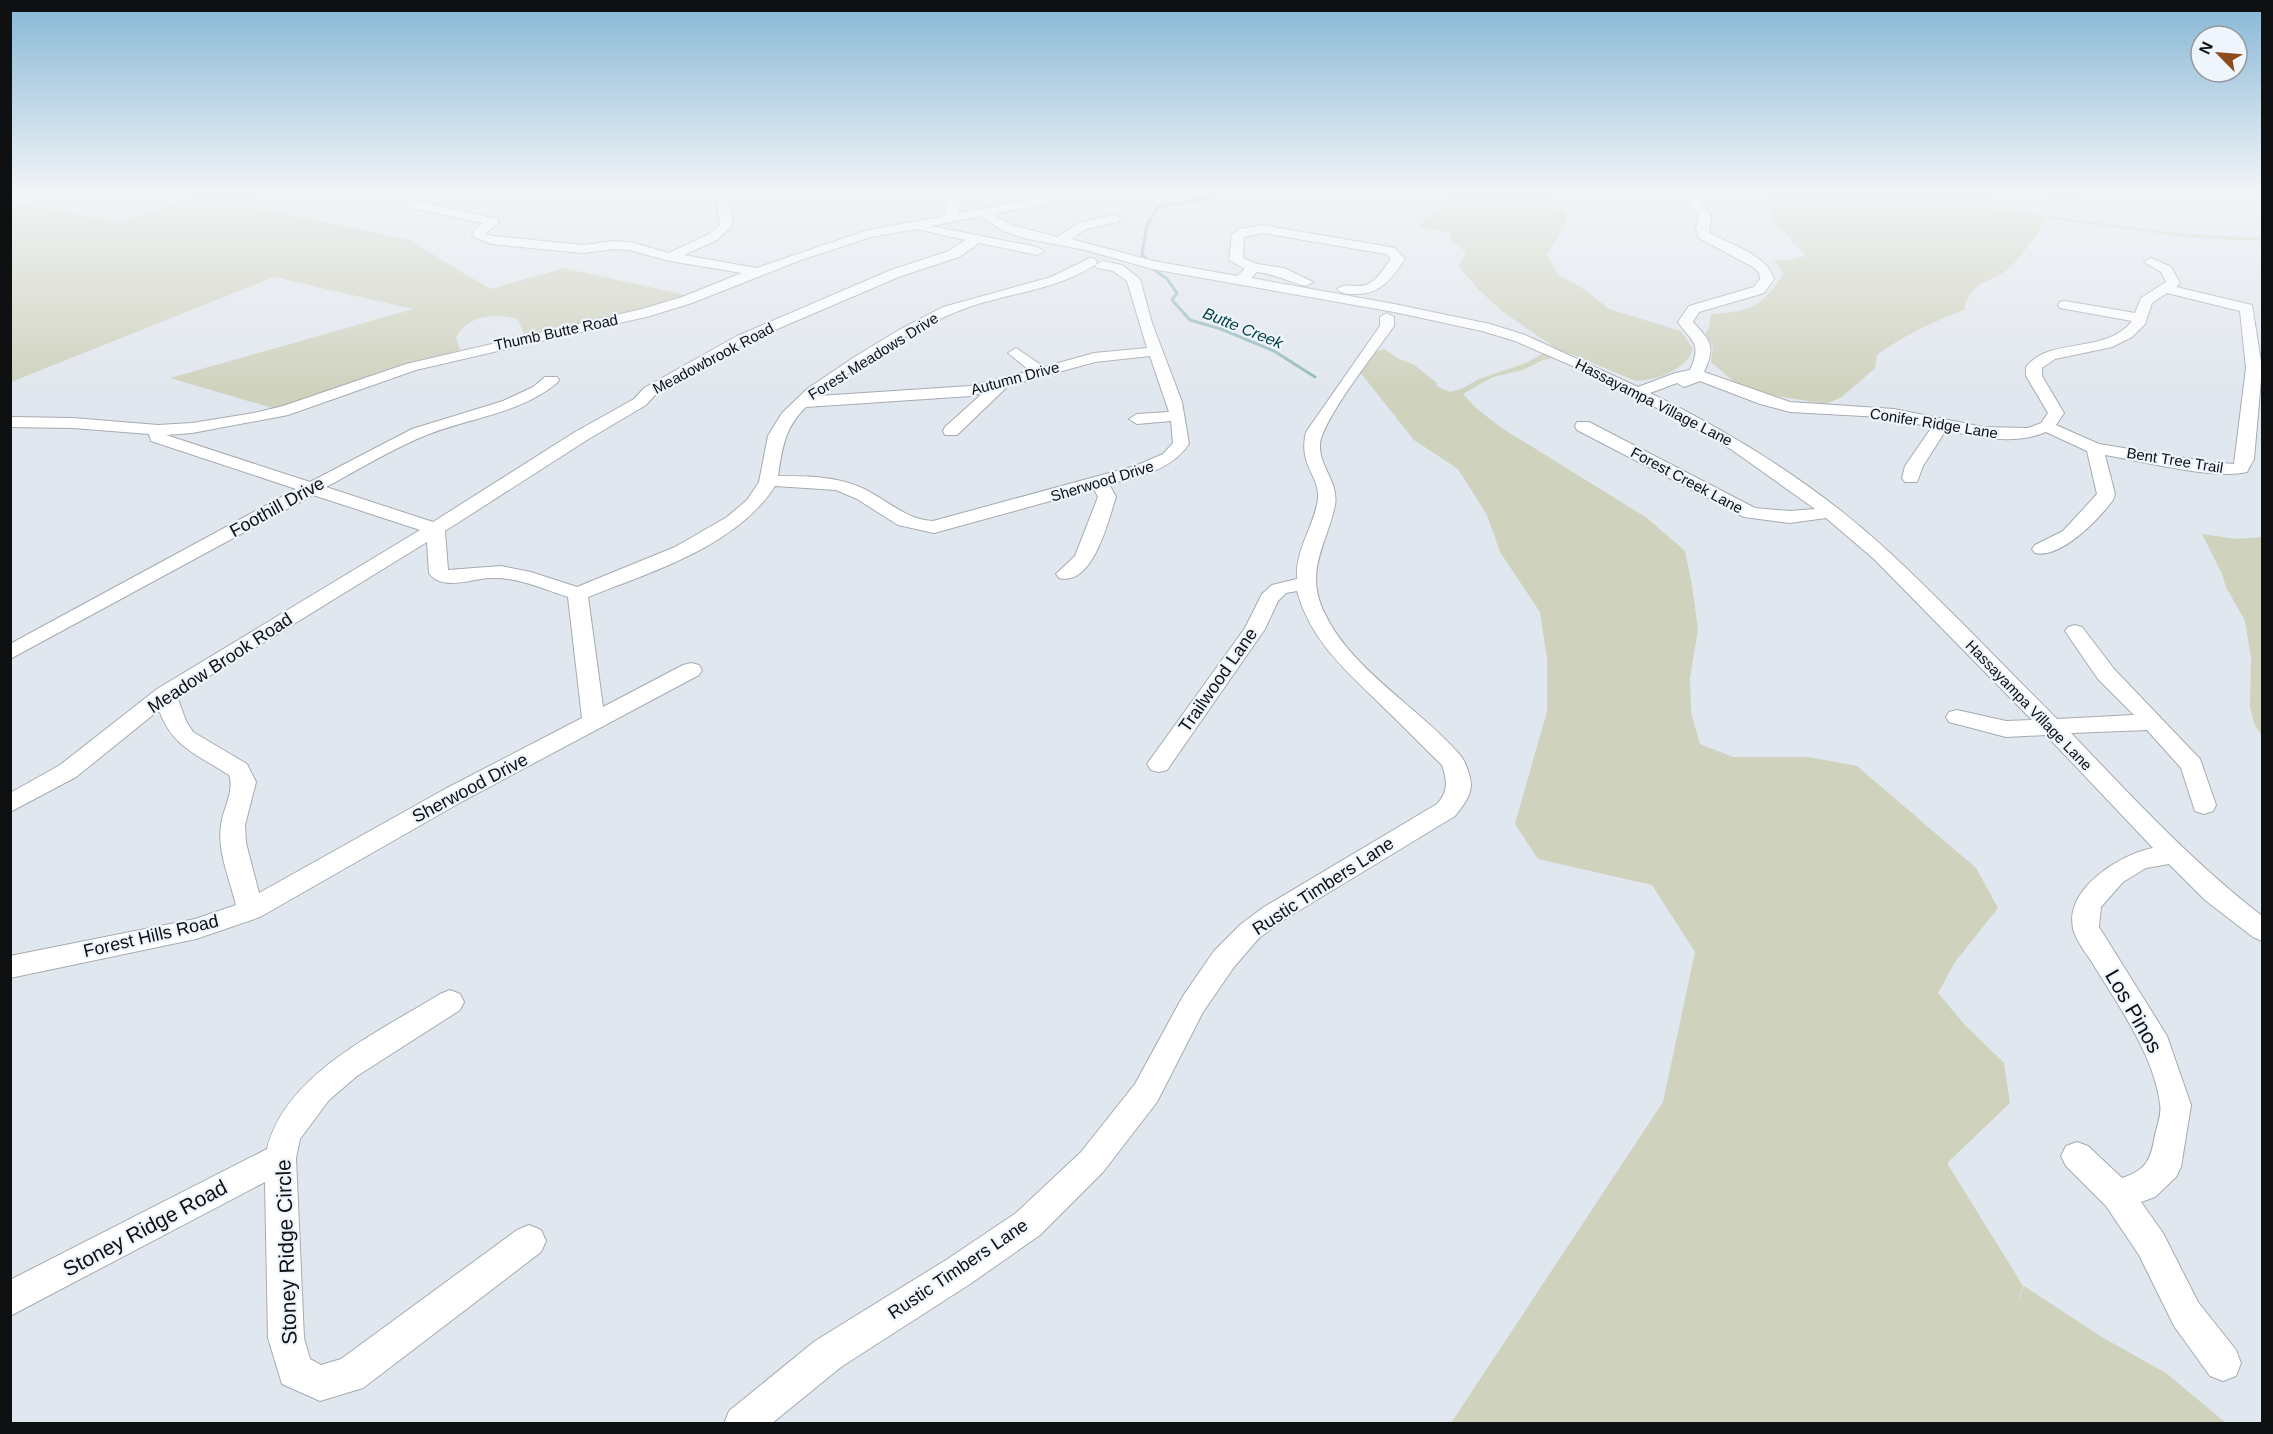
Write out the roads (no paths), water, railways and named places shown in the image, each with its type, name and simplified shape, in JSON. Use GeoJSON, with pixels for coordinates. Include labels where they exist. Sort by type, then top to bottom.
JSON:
{"type":"FeatureCollection","features":[{"type":"Feature","properties":{"kind":"street"},"geometry":{"type":"LineString","coordinates":[[675,258],[758,272]]}},
{"type":"Feature","properties":{"kind":"street","name":"Thumb Butte Road"},"geometry":{"type":"LineString","coordinates":[[10,422],[73,423],[158,430],[234,422],[288,410],[432,362],[645,313],[687,300],[798,258]]}},
{"type":"Feature","properties":{"kind":"street","name":"Meadowbrook Road"},"geometry":{"type":"LineString","coordinates":[[435,529],[581,436],[640,402],[650,391],[742,339],[896,273],[942,258]]}},
{"type":"Feature","properties":{"kind":"street","name":"Sherwood Drive"},"geometry":{"type":"LineString","coordinates":[[768,481],[811,481],[834,485],[863,494],[904,522],[923,527],[934,527],[1141,470],[1168,458],[1182,444],[1182,433],[1157,351],[1146,327],[1133,279],[1117,268],[1070,258]]}},
{"type":"Feature","properties":{"kind":"street","name":"Hassayampa Village Lane"},"geometry":{"type":"LineString","coordinates":[[1125,258],[1390,312],[1485,327],[1542,347],[1643,394],[1738,446],[1830,512],[1881,555],[2174,854],[2214,893],[2262,930]]}},
{"type":"Feature","properties":{"kind":"street"},"geometry":{"type":"LineString","coordinates":[[1236,258],[1236,260],[1254,268],[1279,271],[1297,280],[1364,291],[1378,286],[1397,258]]}},
{"type":"Feature","properties":{"kind":"street"},"geometry":{"type":"LineString","coordinates":[[1643,394],[1683,378],[1704,356],[1702,341],[1685,322],[1694,309],[1759,290],[1767,279],[1765,271],[1746,258]]}},
{"type":"Feature","properties":{"kind":"street","name":"Forest Meadows Drive"},"geometry":{"type":"LineString","coordinates":[[578,594],[712,535],[734,520],[753,504],[766,488],[773,445],[792,410],[842,372],[925,321],[949,309],[1042,286],[1063,278],[1090,262]]}},
{"type":"Feature","properties":{"kind":"street"},"geometry":{"type":"LineString","coordinates":[[2048,427],[2056,413],[2034,376],[2034,367],[2050,356],[2116,339],[2135,327],[2146,301],[2173,283],[2173,278],[2166,270],[2151,262]]}},
{"type":"Feature","properties":{"kind":"street"},"geometry":{"type":"LineString","coordinates":[[1240,281],[1254,268]]}},
{"type":"Feature","properties":{"kind":"street","name":"Bent Tree Trail"},"geometry":{"type":"LineString","coordinates":[[2048,427],[2095,448],[2209,467],[2241,468],[2245,459],[2254,368],[2247,308],[2167,289]]}},
{"type":"Feature","properties":{"kind":"street"},"geometry":{"type":"LineString","coordinates":[[2065,305],[2140,318]]}},
{"type":"Feature","properties":{"kind":"street","name":"Rustic Timbers Lane"},"geometry":{"type":"LineString","coordinates":[[742,1424],[828,1354],[958,1272],[1028,1224],[1092,1162],[1146,1093],[1193,1004],[1224,959],[1250,932],[1273,914],[1446,810],[1457,798],[1459,780],[1452,761],[1332,642],[1314,614],[1306,583],[1307,554],[1315,529],[1324,514],[1328,494],[1313,462],[1314,432],[1352,375],[1369,342],[1387,326],[1390,312]]}},
{"type":"Feature","properties":{"kind":"street","name":"Autumn Drive"},"geometry":{"type":"LineString","coordinates":[[801,402],[971,391],[1094,358],[1157,351]]}},
{"type":"Feature","properties":{"kind":"street"},"geometry":{"type":"LineString","coordinates":[[1016,353],[1040,371]]}},
{"type":"Feature","properties":{"kind":"street","name":"Conifer Ridge Lane"},"geometry":{"type":"LineString","coordinates":[[1683,378],[1788,406],[1820,411],[1894,414],[1999,434],[2019,434],[2048,427]]}},
{"type":"Feature","properties":{"kind":"street","name":"Foothill Drive"},"geometry":{"type":"LineString","coordinates":[[10,653],[309,489],[423,430],[530,396],[539,392],[551,380]]}},
{"type":"Feature","properties":{"kind":"street"},"geometry":{"type":"LineString","coordinates":[[951,430],[1004,382]]}},
{"type":"Feature","properties":{"kind":"street"},"geometry":{"type":"LineString","coordinates":[[1137,419],[1178,416]]}},
{"type":"Feature","properties":{"kind":"street"},"geometry":{"type":"LineString","coordinates":[[1911,478],[1914,466],[1942,424]]}},
{"type":"Feature","properties":{"kind":"street","name":"Forest Creek Lane"},"geometry":{"type":"LineString","coordinates":[[1584,426],[1750,513],[1781,518],[1805,517],[1830,512]]}},
{"type":"Feature","properties":{"kind":"street"},"geometry":{"type":"LineString","coordinates":[[158,430],[157,437],[435,529],[439,573],[444,576],[455,578],[491,572],[517,575],[578,594],[594,722]]}},
{"type":"Feature","properties":{"kind":"street"},"geometry":{"type":"LineString","coordinates":[[2042,549],[2070,535],[2104,500],[2106,494],[2095,448]]}},
{"type":"Feature","properties":{"kind":"street"},"geometry":{"type":"LineString","coordinates":[[1066,574],[1084,559],[1107,497],[1099,482]]}},
{"type":"Feature","properties":{"kind":"street","name":"Meadow Brook Road"},"geometry":{"type":"LineString","coordinates":[[10,804],[68,771],[165,694],[435,529]]}},
{"type":"Feature","properties":{"kind":"street","name":"Trailwood Lane"},"geometry":{"type":"LineString","coordinates":[[1160,764],[1255,629],[1269,598],[1279,589],[1306,583]]}},
{"type":"Feature","properties":{"kind":"street"},"geometry":{"type":"LineString","coordinates":[[2074,630],[2106,674],[2192,765],[2204,805]]}},
{"type":"Feature","properties":{"kind":"street","name":"Sherwood Drive"},"geometry":{"type":"LineString","coordinates":[[251,910],[454,795],[691,670]]}},
{"type":"Feature","properties":{"kind":"street"},"geometry":{"type":"LineString","coordinates":[[165,694],[175,722],[185,737],[238,770],[244,782],[233,825],[233,843],[251,910]]}},
{"type":"Feature","properties":{"kind":"street"},"geometry":{"type":"LineString","coordinates":[[1957,717],[2006,729],[2153,722]]}},
{"type":"Feature","properties":{"kind":"street","name":"Los Pinos"},"geometry":{"type":"LineString","coordinates":[[2117,1195],[2144,1186],[2165,1167],[2176,1105],[2157,1045],[2086,928],[2088,904],[2114,875],[2140,860],[2174,854]]}},
{"type":"Feature","properties":{"kind":"street","name":"Forest Hills Road"},"geometry":{"type":"LineString","coordinates":[[10,967],[196,929],[251,910]]}},
{"type":"Feature","properties":{"kind":"street","name":"Stoney Ridge Circle"},"geometry":{"type":"LineString","coordinates":[[450,1002],[346,1067],[318,1090],[286,1134],[280,1158],[286,1338],[295,1371],[320,1383],[350,1375],[529,1241]]}},
{"type":"Feature","properties":{"kind":"street"},"geometry":{"type":"LineString","coordinates":[[2077,1156],[2117,1195],[2151,1244],[2186,1314],[2223,1363]]}},
{"type":"Feature","properties":{"kind":"street","name":"Stoney Ridge Road"},"geometry":{"type":"LineString","coordinates":[[10,1299],[280,1158]]}},
{"type":"Feature","properties":{"kind":"waterway","name":"Butte Creek"},"geometry":{"type":"LineString","coordinates":[[1153,269],[1167,279],[1177,293],[1172,300],[1190,320],[1221,329],[1274,351],[1315,377]]}}]}
